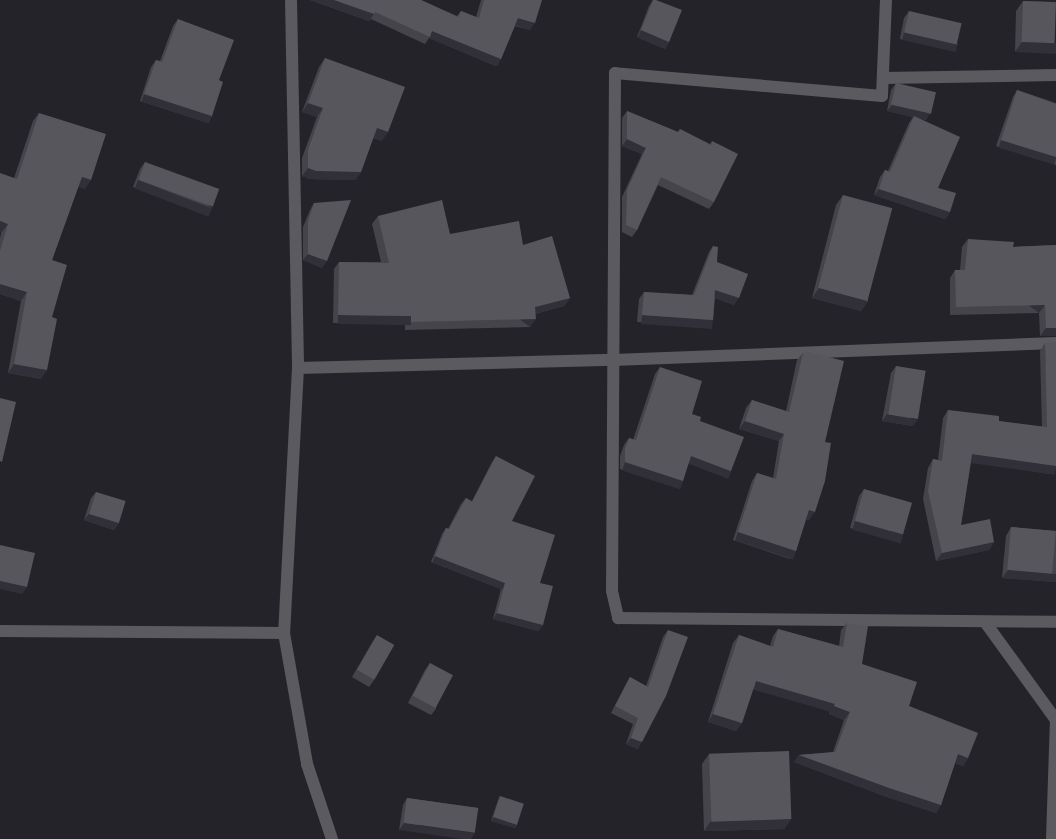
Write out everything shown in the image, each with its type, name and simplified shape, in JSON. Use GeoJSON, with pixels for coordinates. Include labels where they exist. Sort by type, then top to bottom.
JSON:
{"type":"FeatureCollection","features":[{"type":"Feature","properties":{"kind":"street"},"geometry":{"type":"LineString","coordinates":[[291,0],[298,368],[284,633],[307,764],[332,839]]}},
{"type":"Feature","properties":{"kind":"street"},"geometry":{"type":"LineString","coordinates":[[886,0],[882,96],[615,73],[612,591],[618,618],[1056,622]]}},
{"type":"Feature","properties":{"kind":"street"},"geometry":{"type":"LineString","coordinates":[[883,78],[1056,76]]}},
{"type":"Feature","properties":{"kind":"street"},"geometry":{"type":"LineString","coordinates":[[298,368],[613,360],[1056,343]]}},
{"type":"Feature","properties":{"kind":"street"},"geometry":{"type":"LineString","coordinates":[[986,622],[1056,720],[1052,839]]}},
{"type":"Feature","properties":{"kind":"street"},"geometry":{"type":"LineString","coordinates":[[0,631],[284,633]]}},
{"type":"Feature","properties":{"kind":"building"},"geometry":{"type":"Polygon","coordinates":[[[334,0],[421,0],[458,17],[461,11],[479,18],[484,0],[542,0],[535,23],[518,18],[501,59],[432,31],[430,37],[375,12],[374,14],[334,0]]]}},
{"type":"Feature","properties":{"kind":"building"},"geometry":{"type":"Polygon","coordinates":[[[653,0],[682,10],[669,42],[641,30],[653,0]]]}},
{"type":"Feature","properties":{"kind":"building"},"geometry":{"type":"Polygon","coordinates":[[[1023,1],[1056,2],[1055,43],[1022,42],[1023,1]]]}},
{"type":"Feature","properties":{"kind":"building"},"geometry":{"type":"Polygon","coordinates":[[[909,11],[962,23],[957,45],[904,32],[909,11]]]}},
{"type":"Feature","properties":{"kind":"building"},"geometry":{"type":"Polygon","coordinates":[[[178,19],[234,40],[219,80],[223,82],[212,116],[144,94],[156,60],[162,62],[178,19]]]}},
{"type":"Feature","properties":{"kind":"building"},"geometry":{"type":"Polygon","coordinates":[[[325,58],[405,87],[388,132],[377,128],[361,172],[316,171],[308,168],[308,150],[323,108],[308,103],[325,58]]]}},
{"type":"Feature","properties":{"kind":"building"},"geometry":{"type":"Polygon","coordinates":[[[896,83],[936,92],[931,114],[891,104],[896,83]]]}},
{"type":"Feature","properties":{"kind":"building"},"geometry":{"type":"Polygon","coordinates":[[[1017,90],[1056,104],[1056,157],[1001,140],[1017,90]]]}},
{"type":"Feature","properties":{"kind":"building"},"geometry":{"type":"Polygon","coordinates":[[[627,111],[678,132],[680,129],[711,145],[712,141],[738,154],[714,202],[661,177],[637,230],[626,225],[627,190],[646,148],[627,139],[627,111]]]}},
{"type":"Feature","properties":{"kind":"building"},"geometry":{"type":"Polygon","coordinates":[[[39,113],[106,134],[91,180],[82,177],[52,260],[67,265],[52,317],[57,319],[47,370],[14,364],[27,292],[0,284],[0,251],[8,224],[0,221],[0,173],[17,179],[39,113]]]}},
{"type":"Feature","properties":{"kind":"building"},"geometry":{"type":"Polygon","coordinates":[[[914,116],[960,137],[938,188],[956,193],[950,212],[879,189],[885,170],[890,172],[914,116]]]}},
{"type":"Feature","properties":{"kind":"building"},"geometry":{"type":"Polygon","coordinates":[[[145,162],[219,189],[213,207],[139,180],[145,162]]]}},
{"type":"Feature","properties":{"kind":"building"},"geometry":{"type":"Polygon","coordinates":[[[843,195],[892,208],[867,301],[818,288],[843,195]]]}},
{"type":"Feature","properties":{"kind":"building"},"geometry":{"type":"Polygon","coordinates":[[[351,200],[327,261],[308,254],[308,221],[314,203],[351,200]]]}},
{"type":"Feature","properties":{"kind":"building"},"geometry":{"type":"Polygon","coordinates":[[[442,200],[450,234],[519,221],[523,245],[552,236],[570,298],[535,307],[536,319],[411,322],[411,316],[338,315],[339,262],[389,263],[378,216],[442,200]]]}},
{"type":"Feature","properties":{"kind":"building"},"geometry":{"type":"Polygon","coordinates":[[[968,239],[1014,242],[1013,247],[1056,245],[1056,328],[1046,328],[1045,305],[956,307],[955,270],[965,270],[968,239]]]}},
{"type":"Feature","properties":{"kind":"building"},"geometry":{"type":"Polygon","coordinates":[[[713,246],[718,247],[717,262],[748,274],[739,298],[715,290],[713,320],[642,315],[644,292],[694,295],[713,246]]]}},
{"type":"Feature","properties":{"kind":"building"},"geometry":{"type":"Polygon","coordinates":[[[1056,342],[1056,466],[972,454],[961,525],[990,519],[994,542],[942,553],[928,491],[933,459],[942,461],[948,410],[999,416],[999,421],[1047,427],[1045,343],[1056,342]]]}},
{"type":"Feature","properties":{"kind":"building"},"geometry":{"type":"Polygon","coordinates":[[[809,352],[844,361],[825,442],[831,443],[825,481],[815,512],[809,510],[796,551],[738,532],[757,473],[776,479],[784,434],[745,421],[752,400],[789,412],[803,353],[809,352]]]}},
{"type":"Feature","properties":{"kind":"building"},"geometry":{"type":"Polygon","coordinates":[[[896,366],[926,371],[918,419],[888,414],[896,366]]]}},
{"type":"Feature","properties":{"kind":"building"},"geometry":{"type":"Polygon","coordinates":[[[660,367],[702,381],[692,414],[701,417],[700,421],[744,437],[731,471],[691,456],[683,481],[625,462],[625,449],[629,438],[636,440],[660,367]]]}},
{"type":"Feature","properties":{"kind":"building"},"geometry":{"type":"Polygon","coordinates":[[[0,398],[16,402],[2,462],[0,461],[0,398]]]}},
{"type":"Feature","properties":{"kind":"building"},"geometry":{"type":"Polygon","coordinates":[[[496,456],[535,476],[512,521],[555,535],[540,583],[553,586],[543,625],[497,613],[505,583],[435,556],[446,528],[449,529],[466,498],[472,502],[496,456]]]}},
{"type":"Feature","properties":{"kind":"building"},"geometry":{"type":"Polygon","coordinates":[[[864,489],[912,503],[903,535],[855,521],[864,489]]]}},
{"type":"Feature","properties":{"kind":"building"},"geometry":{"type":"Polygon","coordinates":[[[96,492],[126,501],[119,523],[89,514],[96,492]]]}},
{"type":"Feature","properties":{"kind":"building"},"geometry":{"type":"Polygon","coordinates":[[[1011,527],[1056,531],[1052,574],[1007,570],[1011,527]]]}},
{"type":"Feature","properties":{"kind":"building"},"geometry":{"type":"Polygon","coordinates":[[[0,545],[35,553],[27,587],[0,581],[0,545]]]}},
{"type":"Feature","properties":{"kind":"building"},"geometry":{"type":"Polygon","coordinates":[[[847,623],[868,626],[862,664],[917,682],[909,706],[978,733],[968,758],[958,754],[941,805],[889,788],[799,755],[835,752],[850,712],[834,706],[835,704],[756,681],[742,723],[713,714],[739,635],[773,647],[778,629],[843,647],[847,623]]]}},
{"type":"Feature","properties":{"kind":"building"},"geometry":{"type":"Polygon","coordinates":[[[668,630],[688,637],[666,696],[642,742],[631,738],[638,718],[615,706],[630,677],[648,687],[668,630]]]}},
{"type":"Feature","properties":{"kind":"building"},"geometry":{"type":"Polygon","coordinates":[[[377,635],[394,645],[374,680],[357,670],[377,635]]]}},
{"type":"Feature","properties":{"kind":"building"},"geometry":{"type":"Polygon","coordinates":[[[430,663],[453,675],[436,708],[413,696],[430,663]]]}},
{"type":"Feature","properties":{"kind":"building"},"geometry":{"type":"Polygon","coordinates":[[[789,751],[791,819],[711,822],[709,754],[789,751]]]}},
{"type":"Feature","properties":{"kind":"building"},"geometry":{"type":"Polygon","coordinates":[[[500,796],[524,804],[517,825],[493,817],[500,796]]]}},
{"type":"Feature","properties":{"kind":"building"},"geometry":{"type":"Polygon","coordinates":[[[407,798],[478,808],[475,833],[404,823],[407,798]]]}}]}
